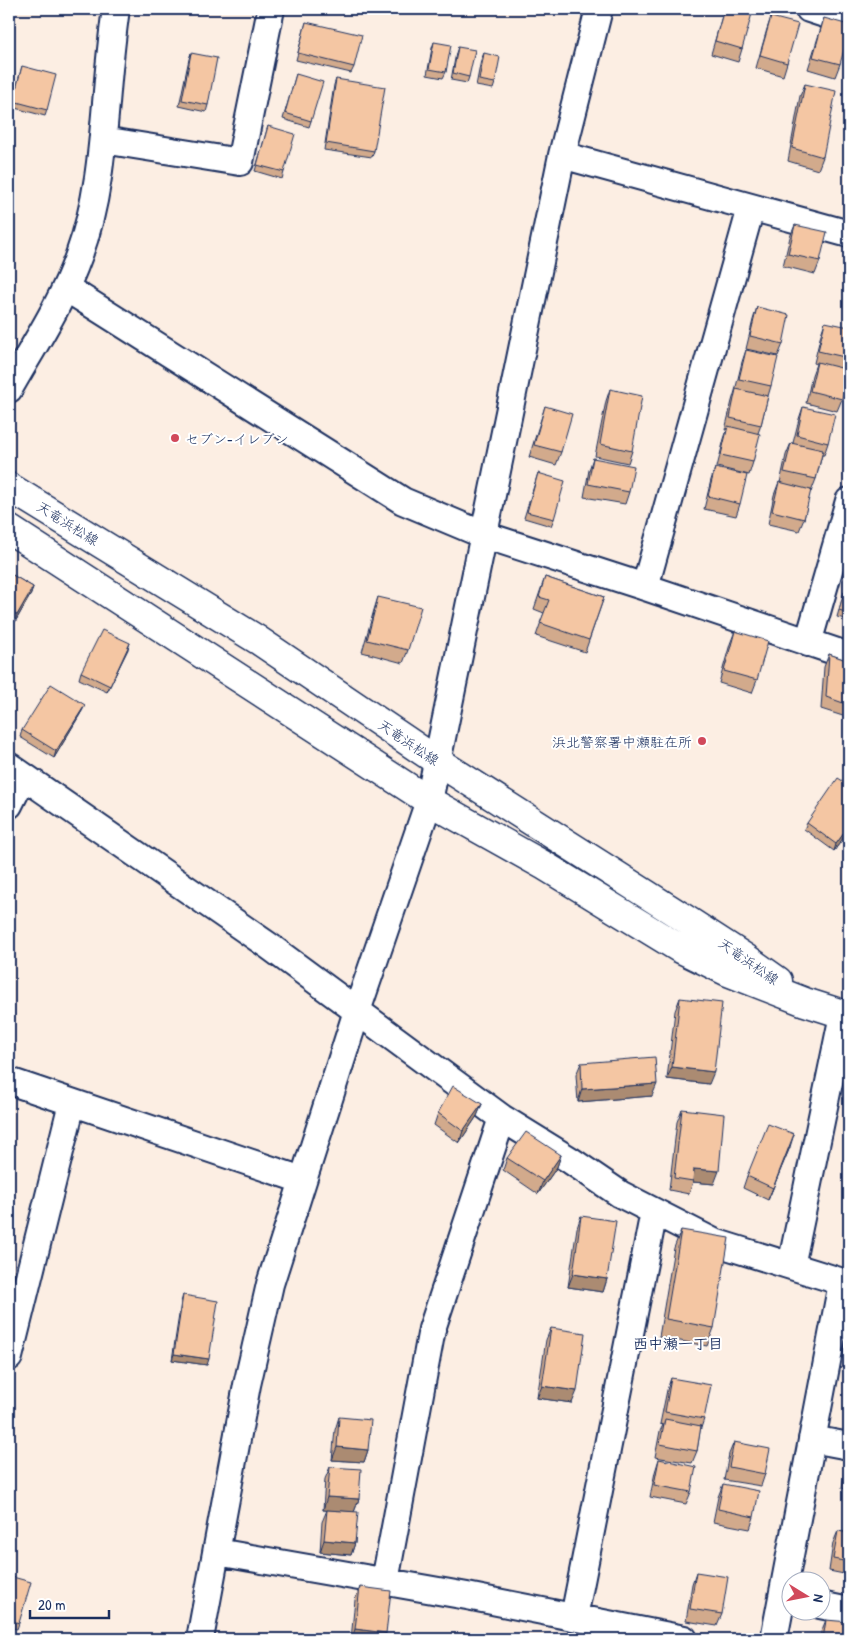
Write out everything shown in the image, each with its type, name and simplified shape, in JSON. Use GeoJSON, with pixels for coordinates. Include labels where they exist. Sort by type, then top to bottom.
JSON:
{"type":"FeatureCollection","features":[{"type":"Feature","properties":{"kind":"main road","name":"天竜浜松線"},"geometry":{"type":"LineString","coordinates":[[9,487],[258,640],[437,761],[747,959],[805,1002]]}},
{"type":"Feature","properties":{"kind":"main road","name":"天竜浜松線"},"geometry":{"type":"LineString","coordinates":[[9,529],[430,801],[545,866],[679,948],[728,972],[805,1002],[846,1015]]}},
{"type":"Feature","properties":{"kind":"street"},"geometry":{"type":"LineString","coordinates":[[9,389],[52,316],[66,288],[80,254],[88,226],[96,192],[104,140],[116,9]]}},
{"type":"Feature","properties":{"kind":"street"},"geometry":{"type":"LineString","coordinates":[[104,140],[240,162],[271,9]]}},
{"type":"Feature","properties":{"kind":"street"},"geometry":{"type":"LineString","coordinates":[[200,1639],[247,1385],[270,1284],[302,1180],[430,801],[562,155],[599,9]]}},
{"type":"Feature","properties":{"kind":"street"},"geometry":{"type":"LineString","coordinates":[[809,9],[849,22]]}},
{"type":"Feature","properties":{"kind":"street"},"geometry":{"type":"LineString","coordinates":[[562,155],[849,234]]}},
{"type":"Feature","properties":{"kind":"street"},"geometry":{"type":"LineString","coordinates":[[644,587],[751,208]]}},
{"type":"Feature","properties":{"kind":"street"},"geometry":{"type":"LineString","coordinates":[[66,288],[403,501],[484,535],[849,656]]}},
{"type":"Feature","properties":{"kind":"street"},"geometry":{"type":"LineString","coordinates":[[808,643],[849,501]]}},
{"type":"Feature","properties":{"kind":"street"},"geometry":{"type":"LineString","coordinates":[[9,805],[16,772],[269,946],[502,1118],[570,1160],[620,1194],[714,1242],[846,1283],[812,1439],[791,1570]]}},
{"type":"Feature","properties":{"kind":"street"},"geometry":{"type":"LineString","coordinates":[[790,1266],[846,1015]]}},
{"type":"Feature","properties":{"kind":"street"},"geometry":{"type":"LineString","coordinates":[[9,1081],[302,1180]]}},
{"type":"Feature","properties":{"kind":"street"},"geometry":{"type":"LineString","coordinates":[[9,1357],[72,1103]]}},
{"type":"Feature","properties":{"kind":"street"},"geometry":{"type":"LineString","coordinates":[[385,1582],[432,1329],[502,1118]]}},
{"type":"Feature","properties":{"kind":"street"},"geometry":{"type":"LineString","coordinates":[[574,1617],[654,1212]]}},
{"type":"Feature","properties":{"kind":"street"},"geometry":{"type":"LineString","coordinates":[[812,1439],[849,1446]]}},
{"type":"Feature","properties":{"kind":"street"},"geometry":{"type":"LineString","coordinates":[[217,1552],[684,1639]]}},
{"type":"Feature","properties":{"kind":"street"},"geometry":{"type":"LineString","coordinates":[[830,1607],[849,1611]]}},
{"type":"Feature","properties":{"kind":"street"},"geometry":{"type":"LineString","coordinates":[[774,1639],[780,1619]]}},
{"type":"Feature","properties":{"kind":"building"},"geometry":{"type":"Polygon","coordinates":[[[724,9],[753,10],[742,49],[715,41],[724,9]]]}},
{"type":"Feature","properties":{"kind":"building"},"geometry":{"type":"Polygon","coordinates":[[[771,17],[798,24],[787,63],[760,55],[771,17]]]}},
{"type":"Feature","properties":{"kind":"building"},"geometry":{"type":"Polygon","coordinates":[[[824,18],[849,25],[849,32],[840,64],[813,57],[824,18]]]}},
{"type":"Feature","properties":{"kind":"building"},"geometry":{"type":"Polygon","coordinates":[[[306,22],[362,35],[354,67],[298,53],[306,22]]]}},
{"type":"Feature","properties":{"kind":"building"},"geometry":{"type":"Polygon","coordinates":[[[434,42],[451,45],[446,72],[429,69],[434,42]]]}},
{"type":"Feature","properties":{"kind":"building"},"geometry":{"type":"Polygon","coordinates":[[[458,47],[475,50],[469,77],[453,73],[458,47]]]}},
{"type":"Feature","properties":{"kind":"building"},"geometry":{"type":"Polygon","coordinates":[[[191,53],[217,58],[208,105],[182,100],[191,53]]]}},
{"type":"Feature","properties":{"kind":"building"},"geometry":{"type":"Polygon","coordinates":[[[484,53],[500,57],[495,83],[479,80],[484,53]]]}},
{"type":"Feature","properties":{"kind":"building"},"geometry":{"type":"Polygon","coordinates":[[[22,66],[56,75],[47,110],[13,101],[22,66]]]}},
{"type":"Feature","properties":{"kind":"building"},"geometry":{"type":"Polygon","coordinates":[[[296,74],[323,82],[311,121],[285,113],[296,74]]]}},
{"type":"Feature","properties":{"kind":"building"},"geometry":{"type":"Polygon","coordinates":[[[336,79],[385,87],[374,151],[326,143],[336,79]]]}},
{"type":"Feature","properties":{"kind":"building"},"geometry":{"type":"Polygon","coordinates":[[[805,84],[836,91],[823,157],[792,148],[805,84]]]}},
{"type":"Feature","properties":{"kind":"building"},"geometry":{"type":"Polygon","coordinates":[[[268,126],[295,134],[284,172],[257,165],[268,126]]]}},
{"type":"Feature","properties":{"kind":"building"},"geometry":{"type":"Polygon","coordinates":[[[795,225],[827,232],[820,261],[788,254],[795,225]]]}},
{"type":"Feature","properties":{"kind":"building"},"geometry":{"type":"Polygon","coordinates":[[[757,307],[789,315],[783,344],[750,336],[757,307]]]}},
{"type":"Feature","properties":{"kind":"building"},"geometry":{"type":"Polygon","coordinates":[[[825,322],[849,327],[849,358],[818,351],[825,322]]]}},
{"type":"Feature","properties":{"kind":"building"},"geometry":{"type":"Polygon","coordinates":[[[746,350],[778,357],[771,386],[739,379],[746,350]]]}},
{"type":"Feature","properties":{"kind":"building"},"geometry":{"type":"Polygon","coordinates":[[[817,362],[849,370],[842,399],[810,391],[817,362]]]}},
{"type":"Feature","properties":{"kind":"building"},"geometry":{"type":"Polygon","coordinates":[[[610,389],[642,396],[632,451],[600,444],[610,389]]]}},
{"type":"Feature","properties":{"kind":"building"},"geometry":{"type":"Polygon","coordinates":[[[736,389],[768,396],[761,425],[730,418],[736,389]]]}},
{"type":"Feature","properties":{"kind":"building"},"geometry":{"type":"Polygon","coordinates":[[[545,406],[572,414],[561,452],[534,445],[545,406]]]}},
{"type":"Feature","properties":{"kind":"building"},"geometry":{"type":"Polygon","coordinates":[[[803,407],[835,414],[828,443],[797,435],[803,407]]]}},
{"type":"Feature","properties":{"kind":"building"},"geometry":{"type":"Polygon","coordinates":[[[728,426],[760,434],[753,462],[721,455],[728,426]]]}},
{"type":"Feature","properties":{"kind":"building"},"geometry":{"type":"Polygon","coordinates":[[[791,443],[823,450],[816,479],[784,472],[791,443]]]}},
{"type":"Feature","properties":{"kind":"building"},"geometry":{"type":"Polygon","coordinates":[[[593,458],[634,466],[629,492],[588,484],[593,458]]]}},
{"type":"Feature","properties":{"kind":"building"},"geometry":{"type":"Polygon","coordinates":[[[715,468],[747,475],[740,504],[708,496],[715,468]]]}},
{"type":"Feature","properties":{"kind":"building"},"geometry":{"type":"Polygon","coordinates":[[[538,473],[565,481],[554,519],[527,512],[538,473]]]}},
{"type":"Feature","properties":{"kind":"building"},"geometry":{"type":"Polygon","coordinates":[[[779,482],[811,490],[804,519],[772,511],[779,482]]]}},
{"type":"Feature","properties":{"kind":"building"},"geometry":{"type":"Polygon","coordinates":[[[9,573],[33,587],[17,615],[9,611],[9,573]]]}},
{"type":"Feature","properties":{"kind":"building"},"geometry":{"type":"Polygon","coordinates":[[[545,577],[604,597],[589,640],[540,623],[549,600],[539,597],[545,577]]]}},
{"type":"Feature","properties":{"kind":"building"},"geometry":{"type":"Polygon","coordinates":[[[844,592],[849,594],[849,613],[839,610],[844,592]]]}},
{"type":"Feature","properties":{"kind":"building"},"geometry":{"type":"Polygon","coordinates":[[[378,597],[421,607],[408,650],[367,640],[378,597]]]}},
{"type":"Feature","properties":{"kind":"building"},"geometry":{"type":"Polygon","coordinates":[[[102,630],[130,643],[110,686],[81,672],[102,630]]]}},
{"type":"Feature","properties":{"kind":"building"},"geometry":{"type":"Polygon","coordinates":[[[735,631],[768,641],[757,680],[724,671],[735,631]]]}},
{"type":"Feature","properties":{"kind":"building"},"geometry":{"type":"Polygon","coordinates":[[[829,654],[849,661],[849,705],[826,697],[829,654]]]}},
{"type":"Feature","properties":{"kind":"building"},"geometry":{"type":"Polygon","coordinates":[[[51,684],[85,705],[56,751],[22,730],[51,684]]]}},
{"type":"Feature","properties":{"kind":"building"},"geometry":{"type":"Polygon","coordinates":[[[838,778],[849,785],[849,826],[836,844],[807,823],[838,778]]]}},
{"type":"Feature","properties":{"kind":"building"},"geometry":{"type":"Polygon","coordinates":[[[680,998],[722,1003],[714,1072],[672,1067],[680,998]]]}},
{"type":"Feature","properties":{"kind":"building"},"geometry":{"type":"Polygon","coordinates":[[[655,1057],[657,1084],[582,1089],[581,1063],[655,1057]]]}},
{"type":"Feature","properties":{"kind":"building"},"geometry":{"type":"Polygon","coordinates":[[[453,1086],[482,1104],[463,1131],[438,1113],[453,1086]]]}},
{"type":"Feature","properties":{"kind":"building"},"geometry":{"type":"Polygon","coordinates":[[[682,1109],[724,1114],[719,1171],[694,1169],[693,1181],[674,1178],[682,1109]]]}},
{"type":"Feature","properties":{"kind":"building"},"geometry":{"type":"Polygon","coordinates":[[[768,1124],[794,1134],[773,1188],[747,1176],[768,1124]]]}},
{"type":"Feature","properties":{"kind":"building"},"geometry":{"type":"Polygon","coordinates":[[[526,1132],[561,1155],[543,1181],[507,1158],[526,1132]]]}},
{"type":"Feature","properties":{"kind":"building"},"geometry":{"type":"Polygon","coordinates":[[[581,1216],[616,1221],[607,1279],[573,1274],[581,1216]]]}},
{"type":"Feature","properties":{"kind":"building"},"geometry":{"type":"Polygon","coordinates":[[[681,1230],[729,1238],[714,1328],[666,1319],[681,1230]]]}},
{"type":"Feature","properties":{"kind":"building"},"geometry":{"type":"Polygon","coordinates":[[[183,1295],[218,1301],[209,1359],[174,1354],[183,1295]]]}},
{"type":"Feature","properties":{"kind":"building"},"geometry":{"type":"Polygon","coordinates":[[[551,1328],[585,1333],[577,1391],[542,1386],[551,1328]]]}},
{"type":"Feature","properties":{"kind":"building"},"geometry":{"type":"Polygon","coordinates":[[[671,1378],[711,1385],[704,1419],[665,1412],[671,1378]]]}},
{"type":"Feature","properties":{"kind":"building"},"geometry":{"type":"Polygon","coordinates":[[[339,1417],[371,1420],[368,1450],[337,1447],[339,1417]]]}},
{"type":"Feature","properties":{"kind":"building"},"geometry":{"type":"Polygon","coordinates":[[[665,1419],[701,1426],[697,1451],[660,1444],[665,1419]]]}},
{"type":"Feature","properties":{"kind":"building"},"geometry":{"type":"Polygon","coordinates":[[[734,1442],[770,1449],[765,1474],[729,1467],[734,1442]]]}},
{"type":"Feature","properties":{"kind":"building"},"geometry":{"type":"Polygon","coordinates":[[[849,1456],[849,1477],[846,1476],[849,1456]]]}},
{"type":"Feature","properties":{"kind":"building"},"geometry":{"type":"Polygon","coordinates":[[[659,1459],[696,1467],[691,1492],[654,1485],[659,1459]]]}},
{"type":"Feature","properties":{"kind":"building"},"geometry":{"type":"Polygon","coordinates":[[[330,1467],[361,1469],[359,1499],[327,1497],[330,1467]]]}},
{"type":"Feature","properties":{"kind":"building"},"geometry":{"type":"Polygon","coordinates":[[[723,1484],[759,1491],[754,1517],[718,1509],[723,1484]]]}},
{"type":"Feature","properties":{"kind":"building"},"geometry":{"type":"Polygon","coordinates":[[[327,1510],[358,1512],[355,1543],[324,1540],[327,1510]]]}},
{"type":"Feature","properties":{"kind":"building"},"geometry":{"type":"Polygon","coordinates":[[[838,1531],[849,1533],[849,1562],[833,1559],[838,1531]]]}},
{"type":"Feature","properties":{"kind":"building"},"geometry":{"type":"Polygon","coordinates":[[[696,1572],[728,1577],[722,1614],[690,1609],[696,1572]]]}},
{"type":"Feature","properties":{"kind":"building"},"geometry":{"type":"Polygon","coordinates":[[[9,1576],[31,1582],[19,1623],[9,1620],[9,1576]]]}},
{"type":"Feature","properties":{"kind":"building"},"geometry":{"type":"Polygon","coordinates":[[[360,1587],[391,1591],[386,1633],[355,1629],[360,1587]]]}},
{"type":"Feature","properties":{"kind":"building"},"geometry":{"type":"Polygon","coordinates":[[[826,1620],[849,1622],[849,1639],[823,1639],[826,1620]]]}},
{"type":"Feature","properties":{"kind":"building"},"geometry":{"type":"Polygon","coordinates":[[[406,1634],[437,1638],[437,1639],[405,1639],[406,1634]]]}},
{"type":"Feature","properties":{"kind":"place","name":"セブン-イレブン"},"geometry":{"type":"Point","coordinates":[175,438]}},
{"type":"Feature","properties":{"kind":"place","name":"浜北警察署中瀬駐在所"},"geometry":{"type":"Point","coordinates":[702,741]}},
{"type":"Feature","properties":{"kind":"district","name":"西中瀬一丁目"},"geometry":{"type":"Point","coordinates":[678,1343]}}]}
